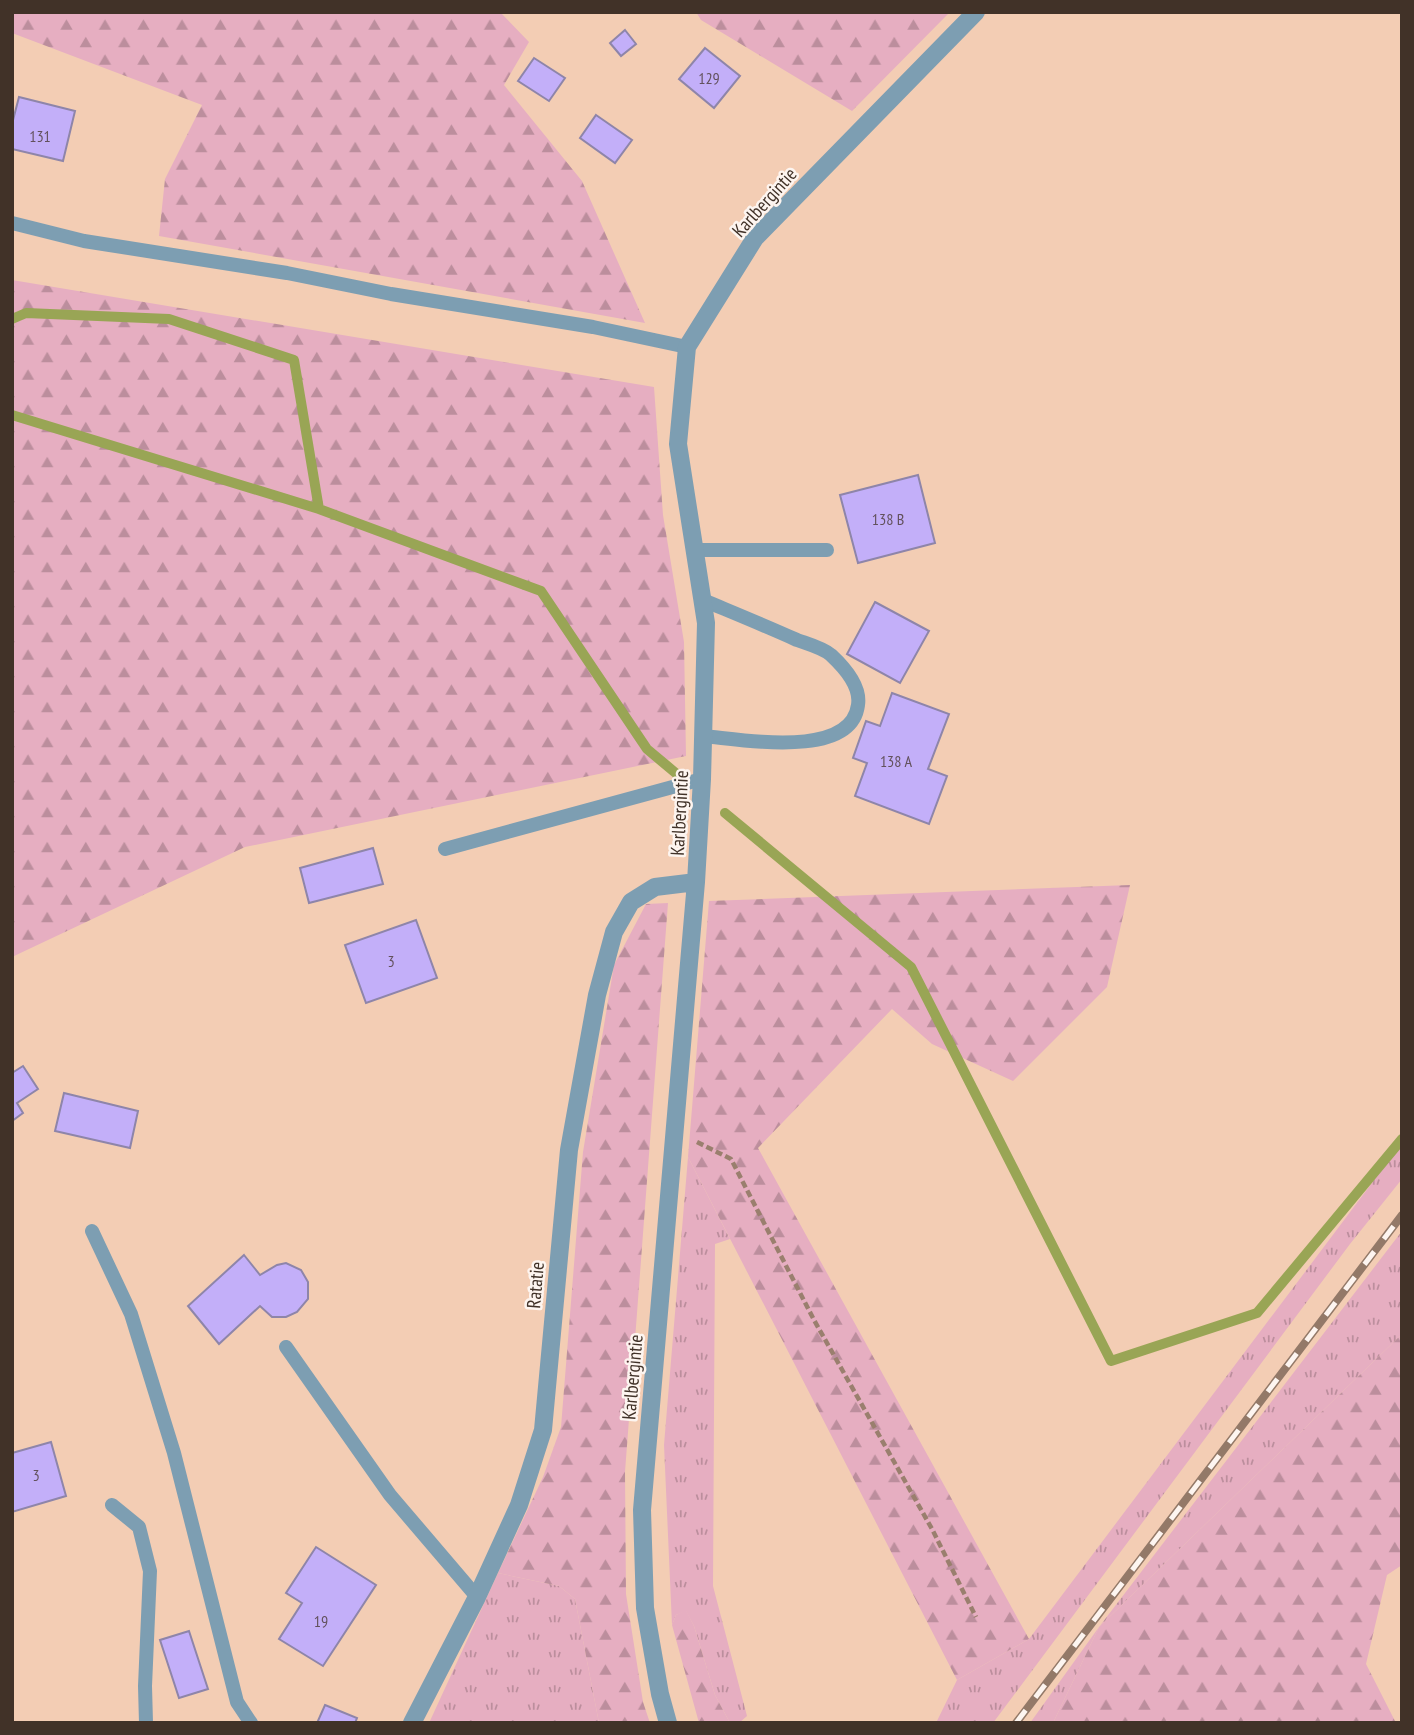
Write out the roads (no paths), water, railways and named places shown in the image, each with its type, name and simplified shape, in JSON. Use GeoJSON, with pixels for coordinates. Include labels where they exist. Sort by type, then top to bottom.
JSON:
{"type":"FeatureCollection","features":[{"type":"Feature","properties":{"kind":"street","name":"Karlbergintie"},"geometry":{"type":"LineString","coordinates":[[668,1723],[660,1694],[645,1608],[642,1510],[696,882],[702,779],[706,623],[678,444],[687,347],[755,238],[976,12]]}},
{"type":"Feature","properties":{"kind":"street","name":"Ratatie"},"geometry":{"type":"LineString","coordinates":[[412,1723],[477,1597],[519,1505],[542,1430],[569,1150],[597,995],[614,932],[631,902],[655,887],[696,882]]}},
{"type":"Feature","properties":{"kind":"lane"},"geometry":{"type":"LineString","coordinates":[[12,223],[83,241],[287,273],[391,294],[593,327],[687,347]]}},
{"type":"Feature","properties":{"kind":"lane"},"geometry":{"type":"LineString","coordinates":[[695,550],[827,550]]}},
{"type":"Feature","properties":{"kind":"lane"},"geometry":{"type":"LineString","coordinates":[[703,600],[830,653],[855,684],[859,701],[856,716],[844,729],[824,739],[793,743],[703,736]]}},
{"type":"Feature","properties":{"kind":"lane"},"geometry":{"type":"LineString","coordinates":[[445,849],[702,779]]}},
{"type":"Feature","properties":{"kind":"lane"},"geometry":{"type":"LineString","coordinates":[[92,1231],[131,1314],[174,1453],[237,1702],[251,1723]]}},
{"type":"Feature","properties":{"kind":"lane"},"geometry":{"type":"LineString","coordinates":[[286,1347],[390,1495],[477,1597]]}},
{"type":"Feature","properties":{"kind":"lane"},"geometry":{"type":"LineString","coordinates":[[112,1505],[139,1527],[150,1571],[146,1723]]}},
{"type":"Feature","properties":{"kind":"waterway"},"geometry":{"type":"LineString","coordinates":[[12,319],[26,313],[169,319],[294,360],[319,509]]}},
{"type":"Feature","properties":{"kind":"waterway"},"geometry":{"type":"LineString","coordinates":[[12,415],[319,509],[541,591],[647,749],[678,775]]}},
{"type":"Feature","properties":{"kind":"waterway"},"geometry":{"type":"LineString","coordinates":[[725,813],[911,967],[1111,1361],[1257,1313],[1402,1139]]}},
{"type":"Feature","properties":{"kind":"railway"},"geometry":{"type":"LineString","coordinates":[[1016,1723],[1402,1215]]}}]}
